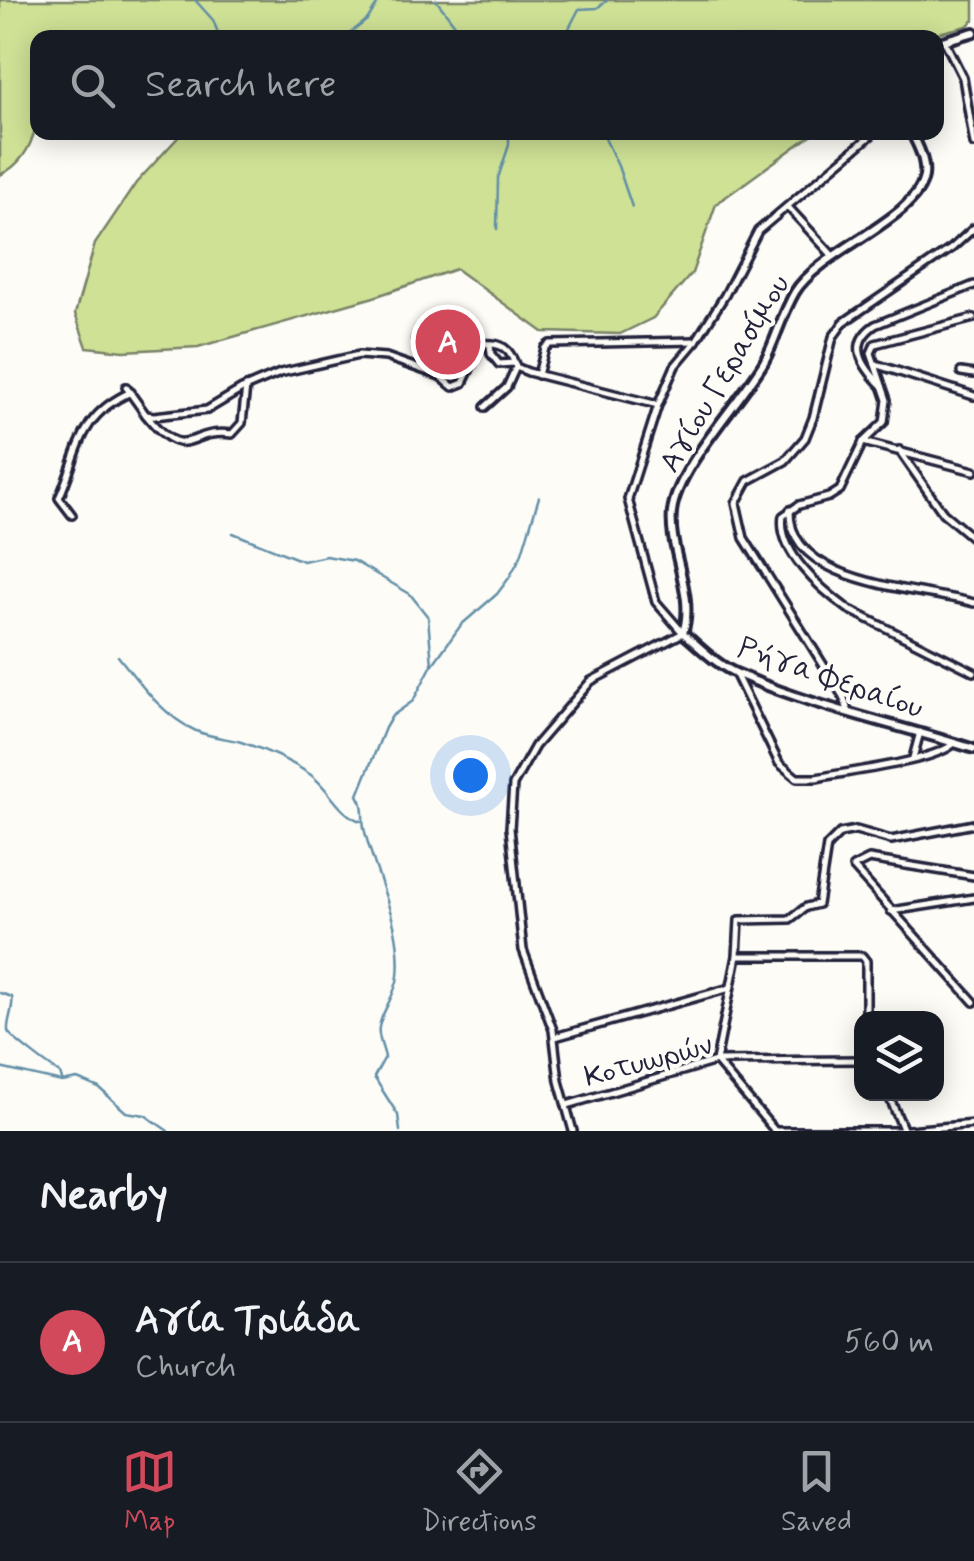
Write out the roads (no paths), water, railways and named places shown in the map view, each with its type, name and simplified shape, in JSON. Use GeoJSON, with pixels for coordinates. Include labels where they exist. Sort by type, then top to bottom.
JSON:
{"type":"FeatureCollection","features":[{"type":"Feature","properties":{"kind":"street"},"geometry":{"type":"LineString","coordinates":[[944,41],[974,32]]}},
{"type":"Feature","properties":{"kind":"street"},"geometry":{"type":"LineString","coordinates":[[944,47],[964,78],[974,144]]}},
{"type":"Feature","properties":{"kind":"street","name":"Ρήγα Φεραίου"},"geometry":{"type":"LineString","coordinates":[[865,140],[751,240],[734,280],[696,341],[675,366],[658,405],[628,499],[656,602],[683,632],[736,674],[974,749]]}},
{"type":"Feature","properties":{"kind":"street","name":"Αγίου Γερασίμου"},"geometry":{"type":"LineString","coordinates":[[683,632],[688,612],[672,516],[678,490],[766,358],[794,293],[833,256],[916,195],[924,168],[914,140]]}},
{"type":"Feature","properties":{"kind":"street"},"geometry":{"type":"LineString","coordinates":[[788,207],[833,256]]}},
{"type":"Feature","properties":{"kind":"street"},"geometry":{"type":"LineString","coordinates":[[848,711],[844,698],[744,538],[736,503],[748,481],[785,461],[805,438],[834,337],[844,322],[952,248],[974,228]]}},
{"type":"Feature","properties":{"kind":"street"},"geometry":{"type":"LineString","coordinates":[[884,388],[861,356],[858,346],[862,336],[875,325],[974,286]]}},
{"type":"Feature","properties":{"kind":"street"},"geometry":{"type":"LineString","coordinates":[[974,318],[879,342],[872,353],[884,388],[888,413],[884,422],[863,442],[840,490],[790,510],[782,518],[783,533],[795,555],[827,594],[848,609],[974,672]]}},
{"type":"Feature","properties":{"kind":"street"},"geometry":{"type":"LineString","coordinates":[[416,339],[440,376],[453,387],[460,386],[482,344],[506,347],[515,365],[507,387],[485,408]]}},
{"type":"Feature","properties":{"kind":"street"},"geometry":{"type":"LineString","coordinates":[[538,375],[544,348],[550,344],[696,341]]}},
{"type":"Feature","properties":{"kind":"street"},"geometry":{"type":"LineString","coordinates":[[490,344],[491,354],[499,364],[515,365],[538,375],[658,405]]}},
{"type":"Feature","properties":{"kind":"street"},"geometry":{"type":"LineString","coordinates":[[146,415],[190,415],[280,373],[369,354],[440,376]]}},
{"type":"Feature","properties":{"kind":"street"},"geometry":{"type":"LineString","coordinates":[[876,364],[974,396]]}},
{"type":"Feature","properties":{"kind":"street"},"geometry":{"type":"LineString","coordinates":[[962,372],[974,374]]}},
{"type":"Feature","properties":{"kind":"street"},"geometry":{"type":"LineString","coordinates":[[72,516],[59,498],[75,447],[88,425],[128,390],[166,436],[191,443],[212,433],[232,434],[242,423],[246,387]]}},
{"type":"Feature","properties":{"kind":"street"},"geometry":{"type":"LineString","coordinates":[[863,442],[974,471]]}},
{"type":"Feature","properties":{"kind":"street"},"geometry":{"type":"LineString","coordinates":[[899,450],[942,513],[974,539]]}},
{"type":"Feature","properties":{"kind":"street"},"geometry":{"type":"LineString","coordinates":[[790,510],[791,527],[808,550],[842,574],[974,603]]}},
{"type":"Feature","properties":{"kind":"street"},"geometry":{"type":"LineString","coordinates":[[573,1131],[559,1082],[555,1038],[523,950],[510,828],[513,785],[536,746],[590,681],[683,632]]}},
{"type":"Feature","properties":{"kind":"street"},"geometry":{"type":"LineString","coordinates":[[736,674],[779,764],[797,778],[913,760],[946,751],[955,742]]}},
{"type":"Feature","properties":{"kind":"street"},"geometry":{"type":"LineString","coordinates":[[913,760],[920,732]]}},
{"type":"Feature","properties":{"kind":"street"},"geometry":{"type":"LineString","coordinates":[[974,824],[892,840],[852,830],[835,836],[825,853],[818,904],[806,907],[796,917],[739,920],[737,956],[716,1061],[773,1131],[901,1131],[974,1124]]}},
{"type":"Feature","properties":{"kind":"street"},"geometry":{"type":"LineString","coordinates":[[974,876],[870,859],[853,867],[974,1002]]}},
{"type":"Feature","properties":{"kind":"street"},"geometry":{"type":"LineString","coordinates":[[891,911],[974,898]]}},
{"type":"Feature","properties":{"kind":"street"},"geometry":{"type":"LineString","coordinates":[[737,956],[862,956],[866,961],[866,1011]]}},
{"type":"Feature","properties":{"kind":"street"},"geometry":{"type":"LineString","coordinates":[[555,1038],[730,988]]}},
{"type":"Feature","properties":{"kind":"street","name":"Κοτυωρών"},"geometry":{"type":"LineString","coordinates":[[566,1105],[716,1061],[854,1060]]}},
{"type":"Feature","properties":{"kind":"street"},"geometry":{"type":"LineString","coordinates":[[890,1101],[901,1131]]}},
{"type":"Feature","properties":{"kind":"waterway"},"geometry":{"type":"LineString","coordinates":[[195,0],[217,30]]}},
{"type":"Feature","properties":{"kind":"waterway"},"geometry":{"type":"LineString","coordinates":[[354,30],[367,20],[380,0]]}},
{"type":"Feature","properties":{"kind":"waterway"},"geometry":{"type":"LineString","coordinates":[[436,0],[459,30]]}},
{"type":"Feature","properties":{"kind":"waterway"},"geometry":{"type":"LineString","coordinates":[[568,30],[579,9],[597,8],[608,0]]}},
{"type":"Feature","properties":{"kind":"waterway"},"geometry":{"type":"LineString","coordinates":[[497,229],[498,178],[509,140]]}},
{"type":"Feature","properties":{"kind":"waterway"},"geometry":{"type":"LineString","coordinates":[[606,140],[632,207]]}},
{"type":"Feature","properties":{"kind":"waterway"},"geometry":{"type":"LineString","coordinates":[[433,664],[461,625],[497,594],[509,578],[521,556],[539,497]]}},
{"type":"Feature","properties":{"kind":"waterway"},"geometry":{"type":"LineString","coordinates":[[233,533],[303,561],[326,556],[354,561],[410,594],[428,617],[432,665],[413,701],[392,716],[385,728],[358,795],[397,939],[397,983],[379,1031],[385,1057],[374,1077],[398,1115],[400,1131]]}},
{"type":"Feature","properties":{"kind":"waterway"},"geometry":{"type":"LineString","coordinates":[[118,656],[153,698],[184,725],[250,745],[294,765],[311,775],[347,813],[361,821]]}},
{"type":"Feature","properties":{"kind":"waterway"},"geometry":{"type":"LineString","coordinates":[[0,993],[12,997],[10,1034],[60,1073],[62,1080]]}},
{"type":"Feature","properties":{"kind":"waterway"},"geometry":{"type":"LineString","coordinates":[[0,1068],[62,1082],[77,1079],[99,1088],[126,1112],[145,1115],[168,1131]]}},
{"type":"Feature","properties":{"kind":"place","name":"Αγία Τριάδα"},"geometry":{"type":"Point","coordinates":[448,342]}}]}
